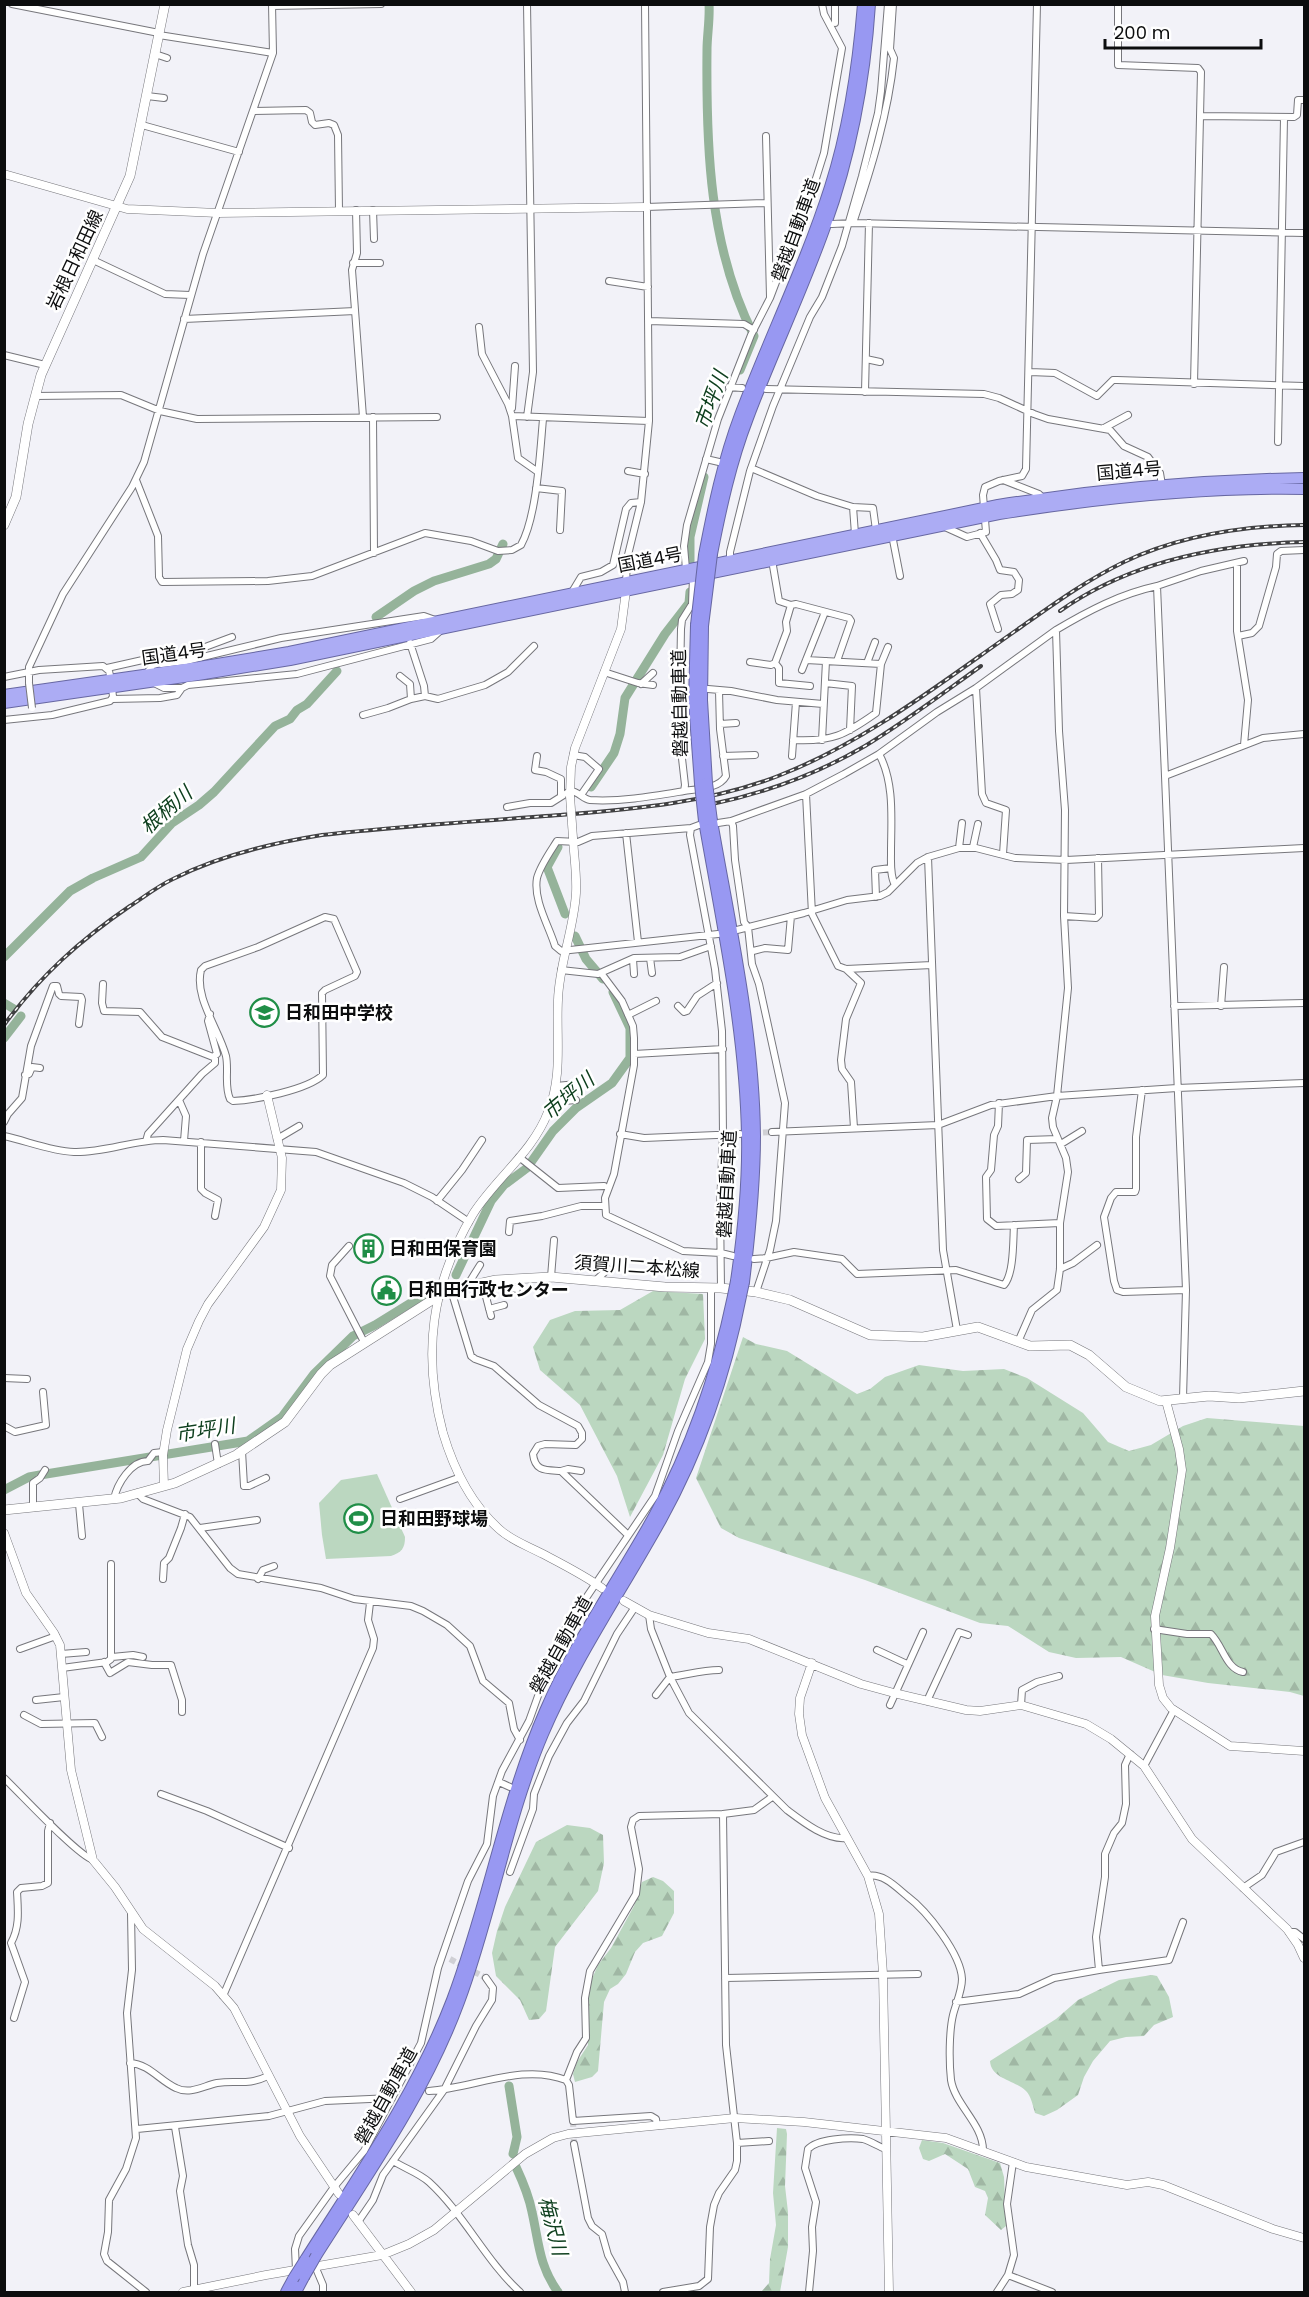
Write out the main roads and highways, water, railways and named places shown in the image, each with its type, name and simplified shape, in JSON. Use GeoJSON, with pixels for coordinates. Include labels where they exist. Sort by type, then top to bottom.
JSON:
{"type":"FeatureCollection","features":[{"type":"Feature","properties":{"kind":"highway","name":"磐越自動車道"},"geometry":{"type":"LineString","coordinates":[[296,2292],[298,2275],[316,2261],[399,2126],[421,2087],[446,2034],[473,1962],[508,1835],[543,1735],[581,1656],[662,1518],[701,1433],[718,1384],[740,1281],[753,1203],[754,1102],[746,1021],[708,822],[704,784],[699,625],[718,485],[740,417],[798,275],[831,186],[851,104],[863,4]]}},
{"type":"Feature","properties":{"kind":"highway","name":"磐越自動車道"},"geometry":{"type":"LineString","coordinates":[[708,555],[736,451],[825,228],[847,156],[864,70],[870,4]]}},
{"type":"Feature","properties":{"kind":"highway","name":"国道4号"},"geometry":{"type":"LineString","coordinates":[[4,695],[110,679],[149,678],[440,625],[690,573],[772,560],[892,536],[1043,498],[1162,485],[1305,478]]}},
{"type":"Feature","properties":{"kind":"highway","name":"国道4号"},"geometry":{"type":"LineString","coordinates":[[690,573],[730,560],[855,534],[984,513],[1162,493],[1305,489]]}},
{"type":"Feature","properties":{"kind":"highway","name":"国道4号"},"geometry":{"type":"LineString","coordinates":[[440,625],[572,593],[626,586]]}},
{"type":"Feature","properties":{"kind":"highway","name":"国道4号"},"geometry":{"type":"LineString","coordinates":[[4,703],[110,679]]}},
{"type":"Feature","properties":{"kind":"highway","name":"磐越自動車道"},"geometry":{"type":"LineString","coordinates":[[286,2292],[404,2102],[438,2032],[459,1979],[513,1795],[532,1742],[565,1670],[654,1515],[676,1472],[705,1402],[737,1296]]}},
{"type":"Feature","properties":{"kind":"main road","name":"岩根日和田線"},"geometry":{"type":"LineString","coordinates":[[5,524],[18,491],[35,396],[45,365],[118,207],[132,169],[165,4]]}},
{"type":"Feature","properties":{"kind":"main road","name":"須賀川二本松線"},"geometry":{"type":"LineString","coordinates":[[4,1510],[114,1499],[175,1484],[218,1464],[282,1425],[321,1374],[330,1365],[364,1342],[440,1295],[491,1281],[551,1277],[756,1292],[790,1300],[870,1335],[923,1337],[982,1327],[1018,1342],[1039,1347],[1064,1345],[1074,1347],[1089,1355],[1126,1387],[1152,1399],[1166,1401],[1209,1396],[1239,1398],[1305,1391]]}},
{"type":"Feature","properties":{"kind":"waterway","name":"市坪川"},"geometry":{"type":"LineString","coordinates":[[709,4],[708,123],[713,196],[728,267],[739,302],[754,336],[740,370]]}},
{"type":"Feature","properties":{"kind":"waterway","name":"市坪川"},"geometry":{"type":"LineString","coordinates":[[690,575],[690,537],[704,477]]}},
{"type":"Feature","properties":{"kind":"waterway","name":"根柄川"},"geometry":{"type":"LineString","coordinates":[[376,617],[414,591],[434,581],[489,564],[496,559],[503,544]]}},
{"type":"Feature","properties":{"kind":"waterway","name":"市坪川"},"geometry":{"type":"LineString","coordinates":[[591,787],[614,753],[620,734],[625,698],[665,634],[689,603],[690,592]]}},
{"type":"Feature","properties":{"kind":"waterway","name":"根柄川"},"geometry":{"type":"LineString","coordinates":[[4,957],[70,891],[141,857],[172,823],[214,792],[275,726],[290,719],[297,710],[307,704],[337,671]]}},
{"type":"Feature","properties":{"kind":"waterway","name":"市坪川"},"geometry":{"type":"LineString","coordinates":[[558,847],[547,867],[565,914]]}},
{"type":"Feature","properties":{"kind":"waterway","name":"市坪川"},"geometry":{"type":"LineString","coordinates":[[575,936],[586,959],[603,979]]}},
{"type":"Feature","properties":{"kind":"waterway","name":"市坪川"},"geometry":{"type":"LineString","coordinates":[[456,1275],[491,1201],[504,1185],[527,1168],[553,1131],[576,1108],[612,1083],[630,1058],[630,1028],[613,992]]}},
{"type":"Feature","properties":{"kind":"waterway","name":"根柄川"},"geometry":{"type":"LineString","coordinates":[[4,1003],[14,1009]]}},
{"type":"Feature","properties":{"kind":"waterway","name":"根柄川"},"geometry":{"type":"LineString","coordinates":[[4,1038],[21,1016]]}},
{"type":"Feature","properties":{"kind":"waterway","name":"市坪川"},"geometry":{"type":"LineString","coordinates":[[4,1490],[29,1477],[248,1441],[282,1417],[314,1374],[353,1336],[430,1291]]}},
{"type":"Feature","properties":{"kind":"waterway","name":"梅沢川"},"geometry":{"type":"LineString","coordinates":[[509,2086],[517,2137],[513,2154]]}},
{"type":"Feature","properties":{"kind":"waterway","name":"梅沢川"},"geometry":{"type":"LineString","coordinates":[[516,2167],[529,2200],[543,2263],[558,2292]]}},
{"type":"Feature","properties":{"kind":"tunnel"},"geometry":{"type":"LineString","coordinates":[[754,1133],[772,1132]]}},
{"type":"Feature","properties":{"kind":"tunnel"},"geometry":{"type":"LineString","coordinates":[[450,1959],[486,1978]]}},
{"type":"Feature","properties":{"kind":"tunnel"},"geometry":{"type":"LineString","coordinates":[[573,2121],[574,2144]]}},
{"type":"Feature","properties":{"kind":"railway"},"geometry":{"type":"LineString","coordinates":[[4,1025],[47,975],[94,932],[162,885],[208,864],[265,846],[322,835],[643,807],[698,799],[752,785],[811,762],[874,728],[934,689],[1071,592],[1124,562],[1167,545],[1212,534],[1258,527],[1304,525]]}},
{"type":"Feature","properties":{"kind":"railway"},"geometry":{"type":"LineString","coordinates":[[1060,611],[1116,579],[1177,558],[1240,547],[1304,542]]}},
{"type":"Feature","properties":{"kind":"railway"},"geometry":{"type":"LineString","coordinates":[[712,804],[790,781],[847,756],[895,727],[981,666]]}},
{"type":"Feature","properties":{"kind":"place","name":"日和田中学校"},"geometry":{"type":"Point","coordinates":[264,1013]}},
{"type":"Feature","properties":{"kind":"place","name":"日和田保育園"},"geometry":{"type":"Point","coordinates":[368,1249]}},
{"type":"Feature","properties":{"kind":"place","name":"日和田行政センター"},"geometry":{"type":"Point","coordinates":[386,1290]}},
{"type":"Feature","properties":{"kind":"place","name":"日和田野球場"},"geometry":{"type":"Point","coordinates":[359,1519]}}]}
